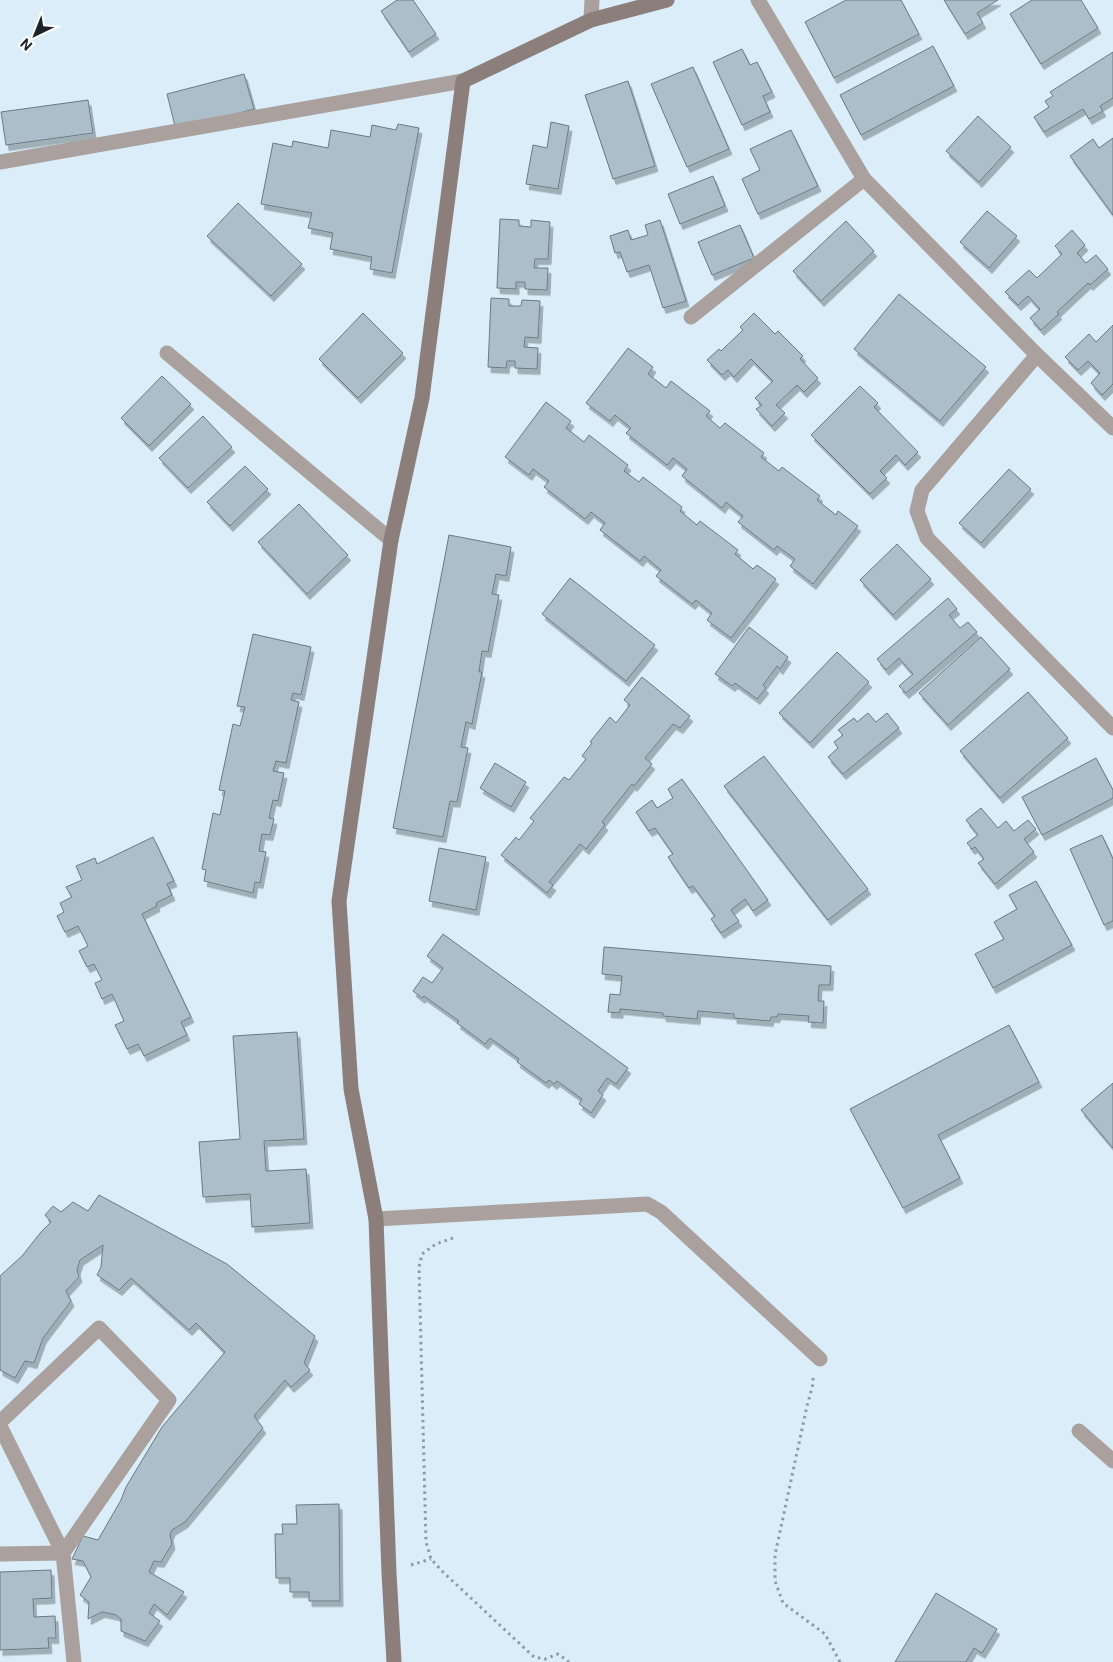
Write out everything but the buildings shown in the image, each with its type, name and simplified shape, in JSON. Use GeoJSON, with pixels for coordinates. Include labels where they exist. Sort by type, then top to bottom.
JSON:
{"type":"FeatureCollection","features":[{"type":"Feature","properties":{"kind":"street"},"geometry":{"type":"LineString","coordinates":[[591,20],[592,0]]}},
{"type":"Feature","properties":{"kind":"street"},"geometry":{"type":"LineString","coordinates":[[0,162],[463,81],[591,20],[667,0]]}},
{"type":"Feature","properties":{"kind":"street"},"geometry":{"type":"LineString","coordinates":[[758,0],[864,180],[1037,356],[1113,428]]}},
{"type":"Feature","properties":{"kind":"street"},"geometry":{"type":"LineString","coordinates":[[394,1662],[376,1219],[351,1089],[339,901],[391,540],[422,398],[463,81]]}},
{"type":"Feature","properties":{"kind":"street"},"geometry":{"type":"LineString","coordinates":[[691,317],[864,180]]}},
{"type":"Feature","properties":{"kind":"street"},"geometry":{"type":"LineString","coordinates":[[167,353],[391,540]]}},
{"type":"Feature","properties":{"kind":"street"},"geometry":{"type":"LineString","coordinates":[[1037,356],[922,490],[917,511],[927,538],[1113,728]]}},
{"type":"Feature","properties":{"kind":"street"},"geometry":{"type":"LineString","coordinates":[[376,1219],[647,1204],[661,1212],[820,1359]]}},
{"type":"Feature","properties":{"kind":"street"},"geometry":{"type":"LineString","coordinates":[[63,1553],[169,1400],[99,1328],[0,1424],[63,1553],[74,1662]]}},
{"type":"Feature","properties":{"kind":"street"},"geometry":{"type":"LineString","coordinates":[[1079,1431],[1113,1461]]}},
{"type":"Feature","properties":{"kind":"street"},"geometry":{"type":"LineString","coordinates":[[0,1554],[63,1553]]}},
{"type":"Feature","properties":{"kind":"path"},"geometry":{"type":"LineString","coordinates":[[463,1237],[436,1244],[422,1254],[419,1267],[426,1542],[431,1559],[443,1572],[534,1657],[545,1659],[558,1654],[569,1662]]}},
{"type":"Feature","properties":{"kind":"path"},"geometry":{"type":"LineString","coordinates":[[813,1377],[775,1555],[775,1580],[784,1602],[825,1634],[840,1662]]}}]}
